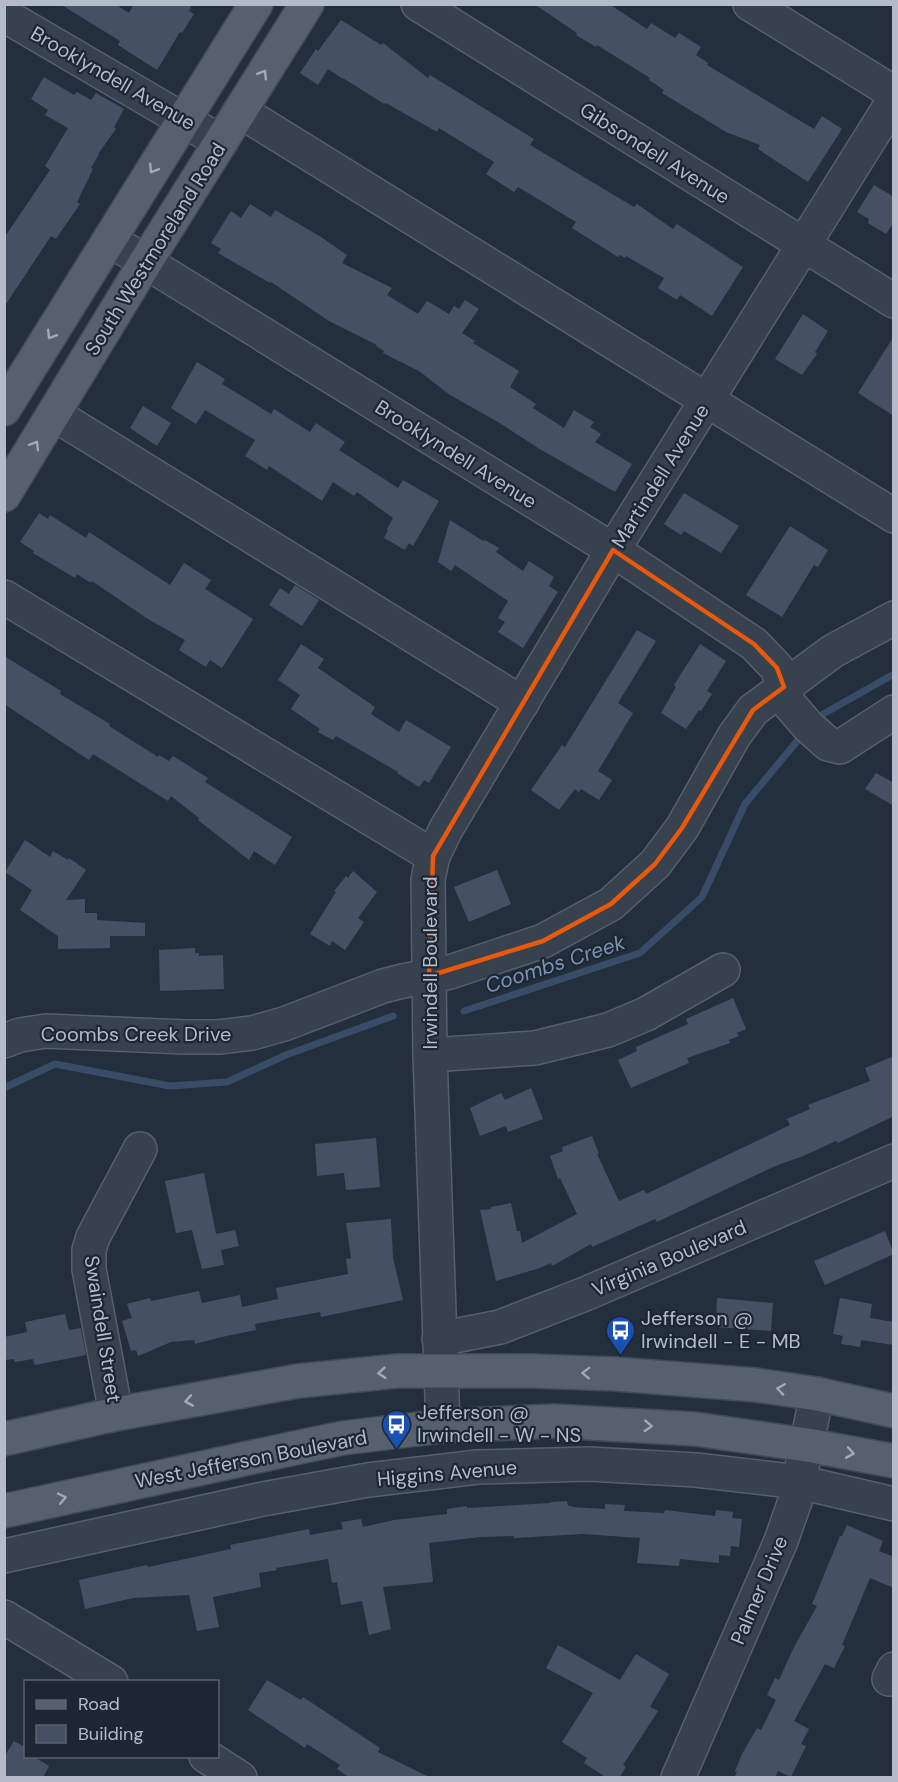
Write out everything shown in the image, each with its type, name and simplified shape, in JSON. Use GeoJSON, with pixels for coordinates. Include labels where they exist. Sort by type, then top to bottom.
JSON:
{"type":"FeatureCollection","features":[{"type":"Feature","properties":{"kind":"main road"},"geometry":{"type":"LineString","coordinates":[[4,409],[256,4]]}},
{"type":"Feature","properties":{"kind":"main road","name":"South Westmoreland Road"},"geometry":{"type":"LineString","coordinates":[[4,495],[145,262],[307,4]]}},
{"type":"Feature","properties":{"kind":"main road"},"geometry":{"type":"LineString","coordinates":[[4,1439],[116,1414],[298,1381],[397,1371],[440,1355],[616,1374],[756,1385],[818,1394],[894,1411]]}},
{"type":"Feature","properties":{"kind":"main road","name":"West Jefferson Boulevard"},"geometry":{"type":"LineString","coordinates":[[4,1511],[344,1438],[443,1426],[554,1421],[695,1429],[807,1445],[894,1461]]}},
{"type":"Feature","properties":{"kind":"street","name":"Gibsondell Avenue"},"geometry":{"type":"LineString","coordinates":[[418,4],[894,302]]}},
{"type":"Feature","properties":{"kind":"street"},"geometry":{"type":"LineString","coordinates":[[750,4],[894,93]]}},
{"type":"Feature","properties":{"kind":"street","name":"Brooklyndell Avenue"},"geometry":{"type":"LineString","coordinates":[[4,15],[221,142]]}},
{"type":"Feature","properties":{"kind":"street","name":"Martindell Avenue"},"geometry":{"type":"LineString","coordinates":[[433,856],[446,829],[613,550],[894,100]]}},
{"type":"Feature","properties":{"kind":"street"},"geometry":{"type":"LineString","coordinates":[[240,111],[894,516]]}},
{"type":"Feature","properties":{"kind":"street","name":"Brooklyndell Avenue"},"geometry":{"type":"LineString","coordinates":[[110,240],[613,550],[754,644],[777,668],[784,687]]}},
{"type":"Feature","properties":{"kind":"street"},"geometry":{"type":"LineString","coordinates":[[54,414],[522,703]]}},
{"type":"Feature","properties":{"kind":"street","name":"Irwindell Boulevard"},"geometry":{"type":"LineString","coordinates":[[4,597],[433,856],[428,879],[430,1055],[443,1426]]}},
{"type":"Feature","properties":{"kind":"street","name":"Coombs Creek Drive"},"geometry":{"type":"LineString","coordinates":[[4,1041],[20,1035],[46,1031],[184,1037],[218,1037],[252,1033],[284,1024],[383,986],[450,972],[543,941],[611,904],[655,864],[682,828],[734,736],[753,710],[833,651],[894,618]]}},
{"type":"Feature","properties":{"kind":"street"},"geometry":{"type":"LineString","coordinates":[[784,687],[789,704],[808,726],[828,744],[840,747],[894,712]]}},
{"type":"Feature","properties":{"kind":"street"},"geometry":{"type":"LineString","coordinates":[[430,1055],[535,1048],[608,1030],[646,1014],[723,970]]}},
{"type":"Feature","properties":{"kind":"street","name":"Swaindell Street"},"geometry":{"type":"LineString","coordinates":[[116,1414],[89,1269],[88,1250],[140,1149]]}},
{"type":"Feature","properties":{"kind":"street","name":"Virginia Boulevard"},"geometry":{"type":"LineString","coordinates":[[440,1355],[500,1327],[585,1294],[894,1161]]}},
{"type":"Feature","properties":{"kind":"street","name":"Palmer Drive"},"geometry":{"type":"LineString","coordinates":[[678,1778],[781,1541],[795,1501],[818,1394]]}},
{"type":"Feature","properties":{"kind":"street","name":"Higgins Avenue"},"geometry":{"type":"LineString","coordinates":[[4,1556],[263,1499],[368,1480],[477,1467],[589,1464],[696,1470],[799,1482],[894,1504]]}},
{"type":"Feature","properties":{"kind":"street"},"geometry":{"type":"LineString","coordinates":[[4,1617],[108,1680]]}},
{"type":"Feature","properties":{"kind":"street"},"geometry":{"type":"LineString","coordinates":[[209,1758],[240,1778]]}},
{"type":"Feature","properties":{"kind":"highlighted area"},"geometry":{"type":"Polygon","coordinates":[[[613,550],[754,644],[777,668],[784,687],[753,710],[682,828],[655,864],[611,904],[543,941],[429,976],[433,856],[613,550]]]}},
{"type":"Feature","properties":{"kind":"building"},"geometry":{"type":"Polygon","coordinates":[[[60,4],[115,4],[129,13],[134,4],[192,4],[189,11],[194,14],[157,70],[118,45],[120,41],[60,4]]]}},
{"type":"Feature","properties":{"kind":"building"},"geometry":{"type":"Polygon","coordinates":[[[534,4],[609,4],[647,29],[651,23],[675,38],[679,33],[701,47],[696,55],[708,63],[707,65],[814,129],[822,116],[842,129],[808,182],[758,149],[760,145],[726,132],[662,93],[664,90],[649,80],[650,78],[597,45],[596,47],[576,35],[577,33],[534,4]]]}},
{"type":"Feature","properties":{"kind":"building"},"geometry":{"type":"Polygon","coordinates":[[[341,20],[381,45],[383,43],[428,78],[430,75],[534,139],[530,145],[634,207],[637,204],[673,229],[677,224],[743,267],[712,316],[680,295],[677,300],[658,288],[664,278],[626,256],[625,258],[620,255],[618,257],[572,228],[576,222],[518,187],[514,192],[486,174],[494,162],[439,128],[437,132],[386,103],[384,104],[328,69],[318,85],[300,73],[316,49],[318,51],[341,20]]]}},
{"type":"Feature","properties":{"kind":"building"},"geometry":{"type":"Polygon","coordinates":[[[44,77],[74,95],[77,92],[91,100],[96,93],[124,109],[114,127],[116,129],[91,168],[93,169],[77,202],[80,204],[56,239],[51,236],[4,307],[4,238],[50,170],[45,166],[68,128],[45,115],[48,110],[31,99],[44,77]]]}},
{"type":"Feature","properties":{"kind":"building"},"geometry":{"type":"Polygon","coordinates":[[[874,185],[894,197],[894,222],[886,234],[868,223],[869,219],[857,212],[874,185]]]}},
{"type":"Feature","properties":{"kind":"building"},"geometry":{"type":"Polygon","coordinates":[[[250,204],[271,217],[275,210],[321,237],[347,255],[342,263],[392,288],[387,295],[418,314],[427,301],[449,314],[454,306],[459,309],[465,300],[479,309],[462,333],[475,341],[473,343],[519,371],[510,387],[536,404],[533,408],[564,428],[574,410],[594,422],[590,427],[601,434],[595,442],[632,464],[615,492],[450,395],[419,371],[383,353],[384,351],[377,345],[329,321],[271,282],[218,253],[221,249],[211,243],[231,211],[241,218],[250,204]]]}},
{"type":"Feature","properties":{"kind":"building"},"geometry":{"type":"Polygon","coordinates":[[[803,314],[828,331],[815,352],[817,354],[802,375],[775,359],[803,314]]]}},
{"type":"Feature","properties":{"kind":"building"},"geometry":{"type":"Polygon","coordinates":[[[894,336],[894,416],[858,393],[894,336]]]}},
{"type":"Feature","properties":{"kind":"building"},"geometry":{"type":"Polygon","coordinates":[[[197,362],[225,379],[222,384],[271,414],[274,409],[310,432],[316,423],[345,442],[339,450],[398,488],[403,480],[439,501],[413,546],[409,543],[405,550],[384,538],[393,518],[357,492],[354,496],[333,482],[322,501],[269,466],[267,470],[245,456],[255,440],[205,410],[196,424],[171,408],[197,362]]]}},
{"type":"Feature","properties":{"kind":"building"},"geometry":{"type":"Polygon","coordinates":[[[143,406],[171,423],[157,446],[130,428],[143,406]]]}},
{"type":"Feature","properties":{"kind":"building"},"geometry":{"type":"Polygon","coordinates":[[[684,493],[739,526],[721,553],[684,531],[681,535],[664,524],[684,493]]]}},
{"type":"Feature","properties":{"kind":"building"},"geometry":{"type":"Polygon","coordinates":[[[39,513],[48,519],[50,515],[86,538],[89,532],[170,585],[184,563],[211,580],[205,589],[253,619],[222,668],[210,660],[206,667],[179,650],[185,640],[148,619],[92,581],[91,583],[77,574],[75,578],[33,553],[34,551],[20,542],[39,513]]]}},
{"type":"Feature","properties":{"kind":"building"},"geometry":{"type":"Polygon","coordinates":[[[450,520],[483,541],[499,548],[496,552],[523,571],[529,561],[554,577],[549,586],[558,592],[523,648],[498,632],[505,622],[498,618],[508,601],[455,565],[451,571],[438,562],[450,520]]]}},
{"type":"Feature","properties":{"kind":"building"},"geometry":{"type":"Polygon","coordinates":[[[790,526],[828,550],[818,567],[814,565],[782,617],[746,595],[790,526]]]}},
{"type":"Feature","properties":{"kind":"building"},"geometry":{"type":"Polygon","coordinates":[[[295,585],[319,600],[302,626],[269,605],[280,588],[289,594],[295,585]]]}},
{"type":"Feature","properties":{"kind":"building"},"geometry":{"type":"Polygon","coordinates":[[[637,630],[656,641],[618,703],[633,713],[598,771],[612,780],[599,800],[581,789],[579,792],[575,789],[559,810],[531,790],[562,745],[565,747],[637,630]]]}},
{"type":"Feature","properties":{"kind":"building"},"geometry":{"type":"Polygon","coordinates":[[[301,644],[324,659],[318,668],[375,707],[371,714],[399,732],[406,720],[451,747],[429,783],[424,780],[419,787],[336,736],[333,740],[318,732],[320,729],[291,709],[300,695],[278,680],[301,644]]]}},
{"type":"Feature","properties":{"kind":"building"},"geometry":{"type":"Polygon","coordinates":[[[700,644],[726,661],[707,691],[712,694],[686,729],[661,713],[676,687],[674,685],[700,644]]]}},
{"type":"Feature","properties":{"kind":"building"},"geometry":{"type":"Polygon","coordinates":[[[4,656],[61,691],[60,694],[110,724],[109,726],[158,757],[159,755],[169,761],[173,756],[208,778],[205,782],[292,837],[275,865],[254,851],[249,860],[171,796],[168,801],[93,754],[89,760],[4,704],[4,656]]]}},
{"type":"Feature","properties":{"kind":"building"},"geometry":{"type":"Polygon","coordinates":[[[876,773],[894,783],[894,806],[865,789],[876,773]]]}},
{"type":"Feature","properties":{"kind":"building"},"geometry":{"type":"Polygon","coordinates":[[[25,840],[50,857],[53,851],[68,860],[69,858],[86,870],[66,900],[85,899],[85,913],[97,913],[97,920],[145,923],[145,936],[110,936],[110,948],[58,949],[58,936],[20,910],[32,890],[5,872],[25,840]]]}},
{"type":"Feature","properties":{"kind":"building"},"geometry":{"type":"Polygon","coordinates":[[[497,870],[511,904],[469,922],[454,887],[497,870]]]}},
{"type":"Feature","properties":{"kind":"building"},"geometry":{"type":"Polygon","coordinates":[[[353,871],[377,892],[358,918],[364,922],[345,950],[332,941],[330,946],[310,934],[336,892],[334,891],[353,871]]]}},
{"type":"Feature","properties":{"kind":"building"},"geometry":{"type":"Polygon","coordinates":[[[195,948],[195,953],[199,953],[199,956],[223,955],[224,989],[160,991],[159,950],[195,948]]]}},
{"type":"Feature","properties":{"kind":"building"},"geometry":{"type":"Polygon","coordinates":[[[733,998],[746,1029],[737,1033],[739,1036],[729,1040],[730,1043],[687,1058],[689,1063],[631,1088],[618,1060],[637,1051],[636,1047],[688,1024],[686,1019],[733,998]]]}},
{"type":"Feature","properties":{"kind":"building"},"geometry":{"type":"Polygon","coordinates":[[[894,1056],[894,1116],[838,1143],[836,1141],[773,1167],[657,1222],[655,1219],[592,1247],[591,1244],[552,1266],[551,1263],[496,1281],[480,1210],[511,1203],[522,1243],[577,1214],[560,1178],[558,1179],[550,1156],[563,1151],[562,1147],[592,1136],[599,1154],[597,1154],[619,1201],[644,1190],[646,1194],[790,1125],[787,1119],[810,1109],[808,1105],[870,1081],[865,1068],[894,1056]]]}},
{"type":"Feature","properties":{"kind":"building"},"geometry":{"type":"Polygon","coordinates":[[[531,1088],[543,1119],[508,1132],[506,1126],[480,1136],[470,1108],[501,1093],[505,1100],[531,1088]]]}},
{"type":"Feature","properties":{"kind":"building"},"geometry":{"type":"Polygon","coordinates":[[[376,1138],[380,1187],[346,1190],[344,1173],[317,1176],[315,1144],[376,1138]]]}},
{"type":"Feature","properties":{"kind":"building"},"geometry":{"type":"Polygon","coordinates":[[[204,1173],[216,1234],[235,1230],[239,1246],[221,1250],[224,1265],[202,1269],[192,1230],[176,1233],[165,1181],[204,1173]]]}},
{"type":"Feature","properties":{"kind":"building"},"geometry":{"type":"Polygon","coordinates":[[[391,1219],[393,1258],[403,1300],[321,1317],[320,1312],[255,1324],[256,1330],[195,1344],[194,1340],[171,1342],[138,1356],[136,1350],[131,1351],[122,1321],[132,1318],[127,1304],[150,1298],[151,1301],[199,1291],[202,1303],[240,1295],[242,1307],[278,1299],[276,1288],[348,1274],[346,1259],[351,1258],[346,1223],[391,1219]]]}},
{"type":"Feature","properties":{"kind":"building"},"geometry":{"type":"Polygon","coordinates":[[[885,1231],[894,1254],[825,1285],[814,1261],[885,1231]]]}},
{"type":"Feature","properties":{"kind":"building"},"geometry":{"type":"Polygon","coordinates":[[[717,1298],[773,1303],[771,1331],[716,1327],[717,1298]]]}},
{"type":"Feature","properties":{"kind":"building"},"geometry":{"type":"Polygon","coordinates":[[[840,1298],[872,1304],[870,1318],[894,1322],[894,1345],[861,1340],[860,1347],[841,1344],[843,1336],[833,1334],[840,1298]]]}},
{"type":"Feature","properties":{"kind":"building"},"geometry":{"type":"Polygon","coordinates":[[[65,1314],[69,1330],[81,1328],[86,1355],[35,1365],[33,1359],[15,1362],[14,1359],[4,1360],[4,1337],[27,1332],[25,1322],[65,1314]]]}},
{"type":"Feature","properties":{"kind":"building"},"geometry":{"type":"Polygon","coordinates":[[[567,1501],[568,1506],[572,1507],[605,1509],[605,1504],[625,1505],[624,1511],[664,1513],[665,1510],[715,1516],[716,1510],[733,1512],[732,1518],[742,1519],[739,1547],[731,1546],[730,1556],[719,1555],[719,1563],[680,1559],[679,1566],[637,1563],[640,1538],[583,1534],[514,1538],[514,1536],[481,1537],[429,1543],[433,1582],[383,1587],[391,1629],[369,1635],[362,1601],[341,1605],[337,1582],[332,1583],[328,1559],[259,1573],[261,1587],[213,1597],[219,1627],[197,1631],[189,1595],[133,1598],[85,1609],[79,1580],[231,1549],[230,1545],[309,1529],[310,1535],[343,1529],[341,1522],[361,1519],[363,1527],[394,1520],[447,1514],[447,1509],[467,1506],[467,1508],[567,1501]]]}},
{"type":"Feature","properties":{"kind":"building"},"geometry":{"type":"Polygon","coordinates":[[[847,1525],[883,1541],[879,1551],[894,1557],[894,1588],[870,1578],[842,1645],[845,1646],[834,1668],[825,1664],[794,1721],[809,1729],[801,1744],[806,1746],[791,1777],[778,1771],[775,1778],[734,1778],[742,1754],[757,1728],[761,1730],[776,1700],[767,1695],[775,1678],[779,1680],[817,1606],[812,1604],[840,1536],[847,1525]]]}},
{"type":"Feature","properties":{"kind":"building"},"geometry":{"type":"Polygon","coordinates":[[[558,1645],[620,1680],[636,1654],[669,1674],[650,1707],[658,1711],[623,1765],[626,1767],[619,1778],[607,1778],[584,1763],[587,1758],[562,1742],[593,1693],[546,1668],[558,1645]]]}},
{"type":"Feature","properties":{"kind":"building"},"geometry":{"type":"Polygon","coordinates":[[[267,1680],[301,1700],[303,1697],[380,1748],[378,1752],[431,1778],[350,1778],[337,1769],[340,1765],[307,1744],[305,1748],[248,1710],[267,1680]]]}},
{"type":"Feature","properties":{"kind":"building"},"geometry":{"type":"Polygon","coordinates":[[[14,1741],[24,1747],[24,1758],[36,1758],[49,1766],[43,1778],[4,1778],[4,1757],[14,1741]]]}},
{"type":"Feature","properties":{"kind":"waterway","name":"Coombs Creek"},"geometry":{"type":"LineString","coordinates":[[818,717],[894,674]]}},
{"type":"Feature","properties":{"kind":"waterway","name":"Coombs Creek"},"geometry":{"type":"LineString","coordinates":[[464,1011],[640,953],[702,897],[745,804],[798,740]]}},
{"type":"Feature","properties":{"kind":"waterway","name":"Coombs Creek"},"geometry":{"type":"LineString","coordinates":[[4,1088],[55,1064],[170,1086],[227,1082],[286,1055],[393,1016]]}},
{"type":"Feature","properties":{"kind":"place","name":"Jefferson @ Irwindell - E - MB"},"geometry":{"type":"Point","coordinates":[620,1356]}},
{"type":"Feature","properties":{"kind":"place","name":"Jefferson @ Irwindell - W - NS"},"geometry":{"type":"Point","coordinates":[396,1450]}}]}
